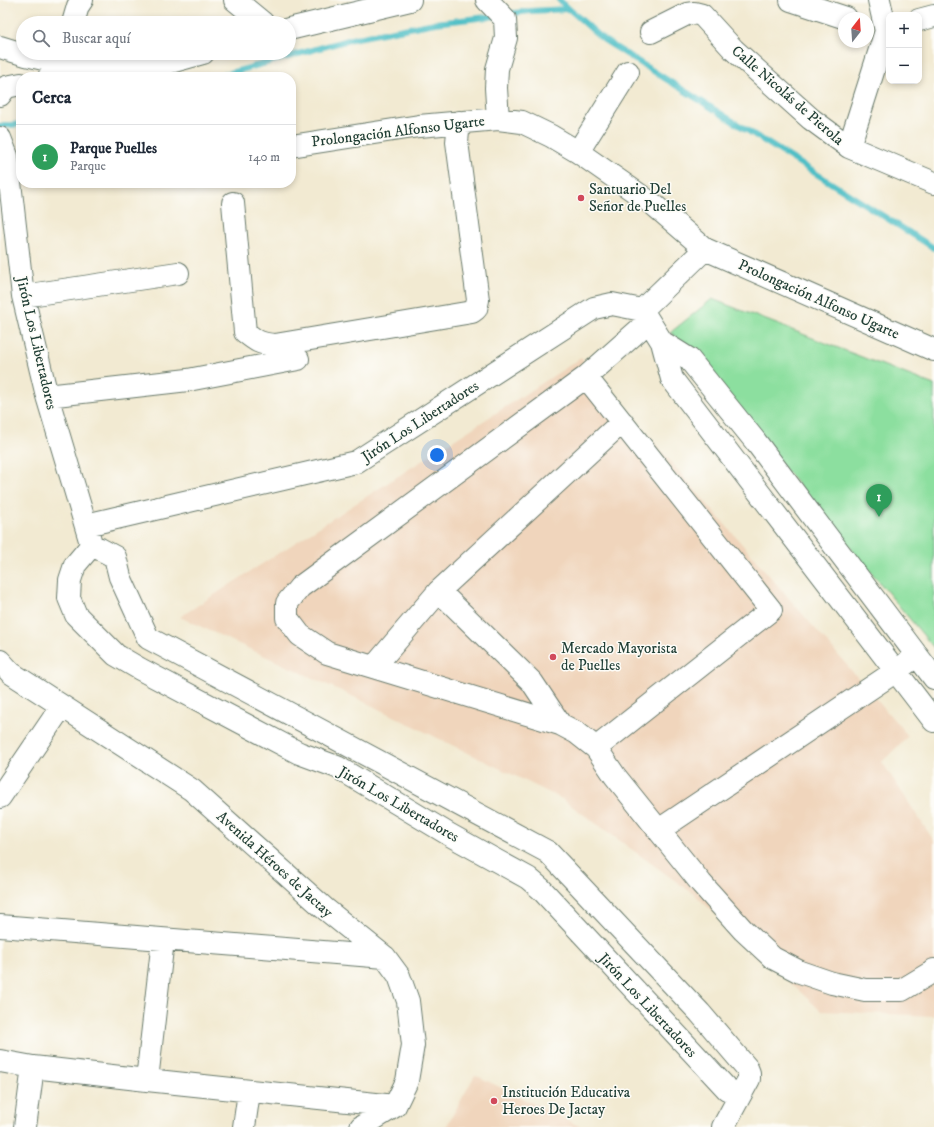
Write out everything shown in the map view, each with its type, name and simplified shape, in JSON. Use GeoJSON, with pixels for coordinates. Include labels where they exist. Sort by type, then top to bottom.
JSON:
{"type":"FeatureCollection","features":[{"type":"Feature","properties":{"kind":"street"},"geometry":{"type":"LineString","coordinates":[[235,0],[254,16]]}},
{"type":"Feature","properties":{"kind":"street"},"geometry":{"type":"LineString","coordinates":[[296,27],[410,0]]}},
{"type":"Feature","properties":{"kind":"street"},"geometry":{"type":"LineString","coordinates":[[487,0],[505,19],[506,38],[497,69],[496,88],[498,119]]}},
{"type":"Feature","properties":{"kind":"street"},"geometry":{"type":"LineString","coordinates":[[791,0],[838,15]]}},
{"type":"Feature","properties":{"kind":"street"},"geometry":{"type":"LineString","coordinates":[[849,148],[881,29],[879,0]]}},
{"type":"Feature","properties":{"kind":"street","name":"Calle Nicolás de Pierola"},"geometry":{"type":"LineString","coordinates":[[651,32],[687,14],[702,15],[734,50],[811,119],[849,148],[934,182]]}},
{"type":"Feature","properties":{"kind":"street"},"geometry":{"type":"LineString","coordinates":[[922,19],[934,16]]}},
{"type":"Feature","properties":{"kind":"street"},"geometry":{"type":"LineString","coordinates":[[0,47],[16,52]]}},
{"type":"Feature","properties":{"kind":"street"},"geometry":{"type":"LineString","coordinates":[[44,60],[58,64],[160,65],[178,60]]}},
{"type":"Feature","properties":{"kind":"street"},"geometry":{"type":"LineString","coordinates":[[578,152],[628,72]]}},
{"type":"Feature","properties":{"kind":"street"},"geometry":{"type":"LineString","coordinates":[[0,95],[6,87],[16,85]]}},
{"type":"Feature","properties":{"kind":"street","name":"Prolongación Alfonso Ugarte"},"geometry":{"type":"LineString","coordinates":[[296,145],[419,126],[498,119],[522,122],[551,136],[578,152],[654,205],[705,249],[934,350]]}},
{"type":"Feature","properties":{"kind":"street"},"geometry":{"type":"LineString","coordinates":[[233,203],[245,332],[260,343],[275,345],[472,312],[476,309],[478,300],[457,142],[459,122]]}},
{"type":"Feature","properties":{"kind":"street","name":"Jirón Los Libertadores"},"geometry":{"type":"LineString","coordinates":[[7,152],[23,296],[47,396],[91,546]]}},
{"type":"Feature","properties":{"kind":"street"},"geometry":{"type":"LineString","coordinates":[[705,249],[646,315],[586,377],[300,587],[287,602],[287,618],[300,635],[327,654],[560,724],[577,733],[596,748],[615,776],[701,883],[743,930],[773,958],[800,972],[832,983],[865,990],[902,990],[934,970]]}},
{"type":"Feature","properties":{"kind":"street"},"geometry":{"type":"LineString","coordinates":[[23,296],[178,273]]}},
{"type":"Feature","properties":{"kind":"street","name":"Jirón Los Libertadores"},"geometry":{"type":"LineString","coordinates":[[86,525],[356,462],[594,308],[612,304],[646,315]]}},
{"type":"Feature","properties":{"kind":"street"},"geometry":{"type":"LineString","coordinates":[[646,315],[662,342],[672,379],[934,721]]}},
{"type":"Feature","properties":{"kind":"street"},"geometry":{"type":"LineString","coordinates":[[662,342],[689,359],[694,365],[756,442],[934,678]]}},
{"type":"Feature","properties":{"kind":"street"},"geometry":{"type":"LineString","coordinates":[[47,396],[188,380],[298,359]]}},
{"type":"Feature","properties":{"kind":"street"},"geometry":{"type":"LineString","coordinates":[[586,377],[771,610],[596,748]]}},
{"type":"Feature","properties":{"kind":"street"},"geometry":{"type":"LineString","coordinates":[[374,668],[439,591],[622,422]]}},
{"type":"Feature","properties":{"kind":"street","name":"Jirón Los Libertadores"},"geometry":{"type":"LineString","coordinates":[[91,546],[115,557],[120,577],[148,638],[548,852],[700,1013],[747,1068],[749,1074],[744,1087],[727,1089],[545,894],[528,878],[450,835],[337,767],[299,753],[116,655],[76,614],[69,598],[70,580],[75,565],[91,546]]}},
{"type":"Feature","properties":{"kind":"street"},"geometry":{"type":"LineString","coordinates":[[439,591],[532,682],[560,724]]}},
{"type":"Feature","properties":{"kind":"street"},"geometry":{"type":"LineString","coordinates":[[659,830],[896,671],[916,655]]}},
{"type":"Feature","properties":{"kind":"street","name":"Avenida Héroes de Jactay"},"geometry":{"type":"LineString","coordinates":[[0,661],[11,673],[192,790],[324,908],[385,957],[399,976],[408,1001],[412,1045],[407,1081],[396,1106]]}},
{"type":"Feature","properties":{"kind":"street"},"geometry":{"type":"LineString","coordinates":[[0,797],[62,706]]}},
{"type":"Feature","properties":{"kind":"street"},"geometry":{"type":"LineString","coordinates":[[0,926],[385,957]]}},
{"type":"Feature","properties":{"kind":"street"},"geometry":{"type":"LineString","coordinates":[[147,1080],[163,940]]}},
{"type":"Feature","properties":{"kind":"street"},"geometry":{"type":"LineString","coordinates":[[0,1061],[33,1067],[249,1092],[396,1106]]}},
{"type":"Feature","properties":{"kind":"street"},"geometry":{"type":"LineString","coordinates":[[26,1127],[33,1067]]}},
{"type":"Feature","properties":{"kind":"street"},"geometry":{"type":"LineString","coordinates":[[722,1127],[744,1087]]}},
{"type":"Feature","properties":{"kind":"street"},"geometry":{"type":"LineString","coordinates":[[244,1127],[249,1092]]}},
{"type":"Feature","properties":{"kind":"street"},"geometry":{"type":"LineString","coordinates":[[361,1127],[396,1106]]}},
{"type":"Feature","properties":{"kind":"shaded area","name":"Mercado Mayorista de Puelles"},"geometry":{"type":"Polygon","coordinates":[[[581,358],[908,736],[882,762],[934,841],[934,1016],[821,1011],[695,895],[562,799],[352,696],[180,617],[581,358]]]}},
{"type":"Feature","properties":{"kind":"shaded area","name":"Institución Educativa Heroes De Jactay"},"geometry":{"type":"Polygon","coordinates":[[[475,1075],[581,1127],[446,1127],[475,1075]]]}},
{"type":"Feature","properties":{"kind":"green space"},"geometry":{"type":"Polygon","coordinates":[[[712,299],[934,385],[934,648],[671,332],[712,299]]]}},
{"type":"Feature","properties":{"kind":"waterway"},"geometry":{"type":"LineString","coordinates":[[559,0],[604,40],[934,248]]}},
{"type":"Feature","properties":{"kind":"waterway"},"geometry":{"type":"LineString","coordinates":[[507,14],[569,9]]}},
{"type":"Feature","properties":{"kind":"waterway"},"geometry":{"type":"LineString","coordinates":[[296,55],[352,39],[435,23],[496,16]]}},
{"type":"Feature","properties":{"kind":"waterway"},"geometry":{"type":"LineString","coordinates":[[234,72],[277,60]]}},
{"type":"Feature","properties":{"kind":"waterway"},"geometry":{"type":"LineString","coordinates":[[0,126],[16,124]]}},
{"type":"Feature","properties":{"kind":"place","name":"Santuario Del Señor de Puelles"},"geometry":{"type":"Point","coordinates":[581,198]}},
{"type":"Feature","properties":{"kind":"place","name":"Parque Puelles"},"geometry":{"type":"Point","coordinates":[879,517]}},
{"type":"Feature","properties":{"kind":"place","name":"Mercado Mayorista de Puelles"},"geometry":{"type":"Point","coordinates":[553,657]}},
{"type":"Feature","properties":{"kind":"place","name":"Institución Educativa Heroes De Jactay"},"geometry":{"type":"Point","coordinates":[494,1101]}}]}
